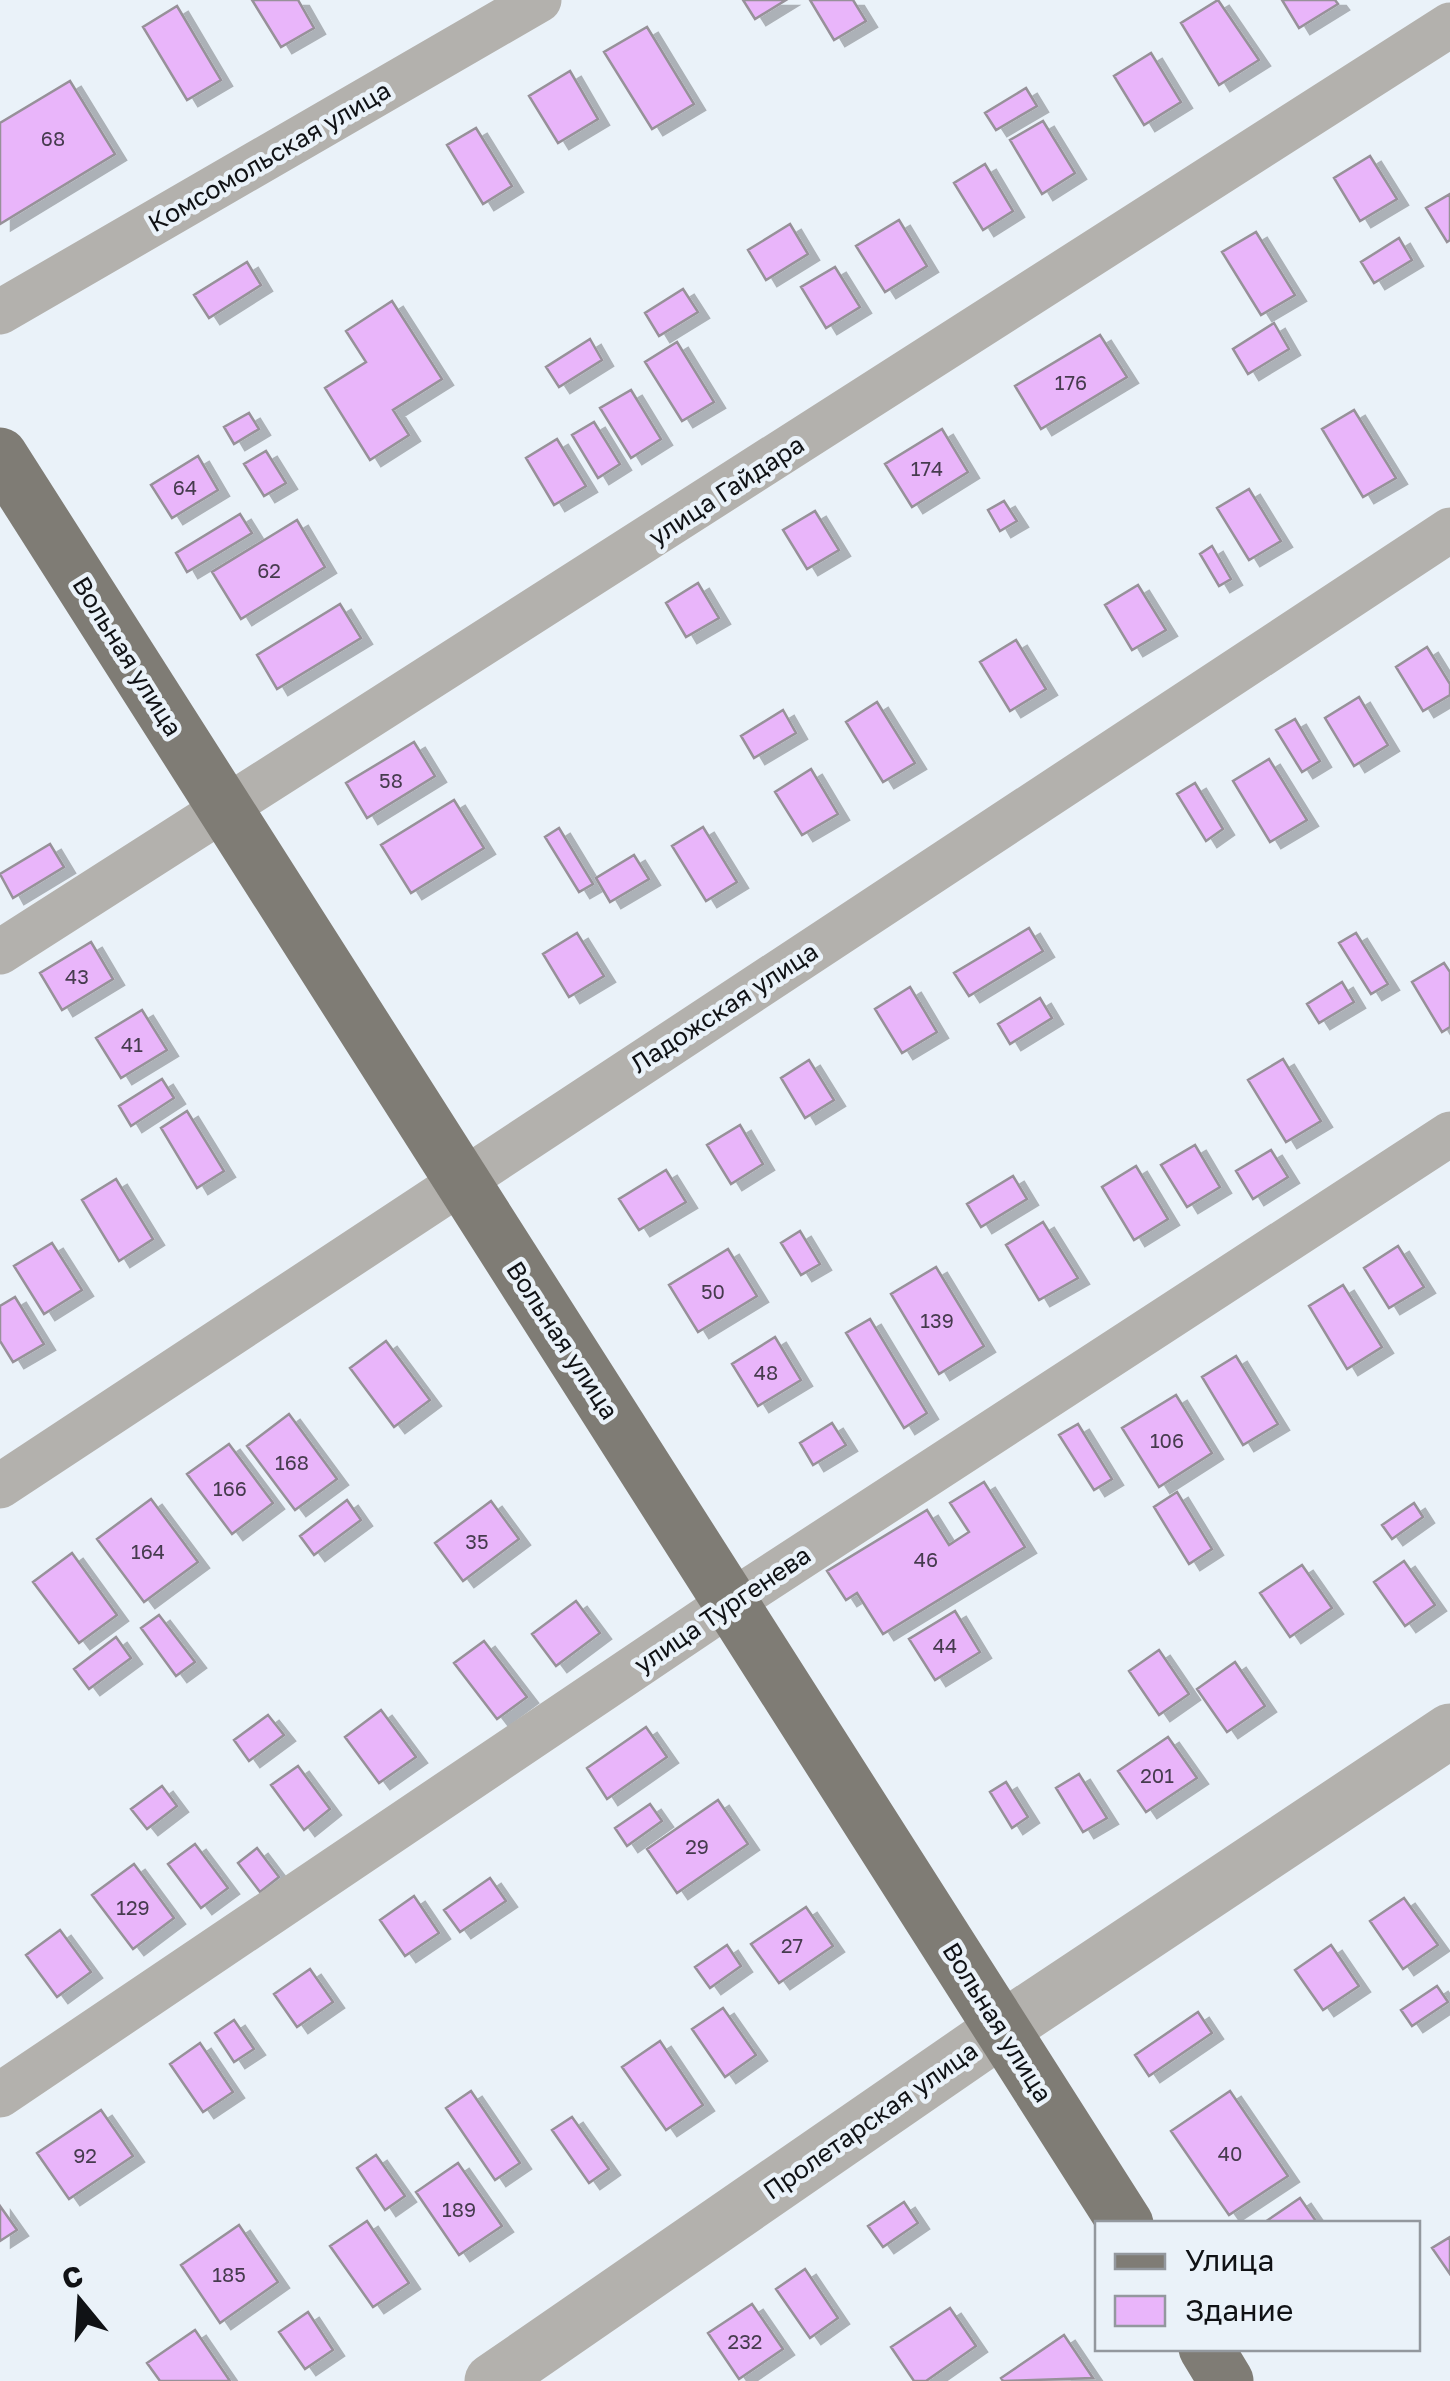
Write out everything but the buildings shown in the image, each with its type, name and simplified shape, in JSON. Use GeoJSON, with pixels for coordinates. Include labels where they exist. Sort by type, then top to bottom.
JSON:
{"type":"FeatureCollection","features":[{"type":"Feature","properties":{"kind":"main road","name":"Вольная улица"},"geometry":{"type":"LineString","coordinates":[[0,455],[1124,2221]]}},
{"type":"Feature","properties":{"kind":"main road"},"geometry":{"type":"LineString","coordinates":[[1208,2351],[1226,2381]]}},
{"type":"Feature","properties":{"kind":"street","name":"Комсомольская улица"},"geometry":{"type":"LineString","coordinates":[[0,312],[539,0]]}},
{"type":"Feature","properties":{"kind":"street","name":"улица Гайдара"},"geometry":{"type":"LineString","coordinates":[[0,952],[226,811],[1450,24]]}},
{"type":"Feature","properties":{"kind":"street","name":"Ладожская улица"},"geometry":{"type":"LineString","coordinates":[[0,1486],[1450,530]]}},
{"type":"Feature","properties":{"kind":"street","name":"улица Тургенева"},"geometry":{"type":"LineString","coordinates":[[0,2094],[733,1601],[1450,1134]]}},
{"type":"Feature","properties":{"kind":"street","name":"Пролетарская улица"},"geometry":{"type":"LineString","coordinates":[[492,2381],[1002,2029],[1450,1731]]}}]}
